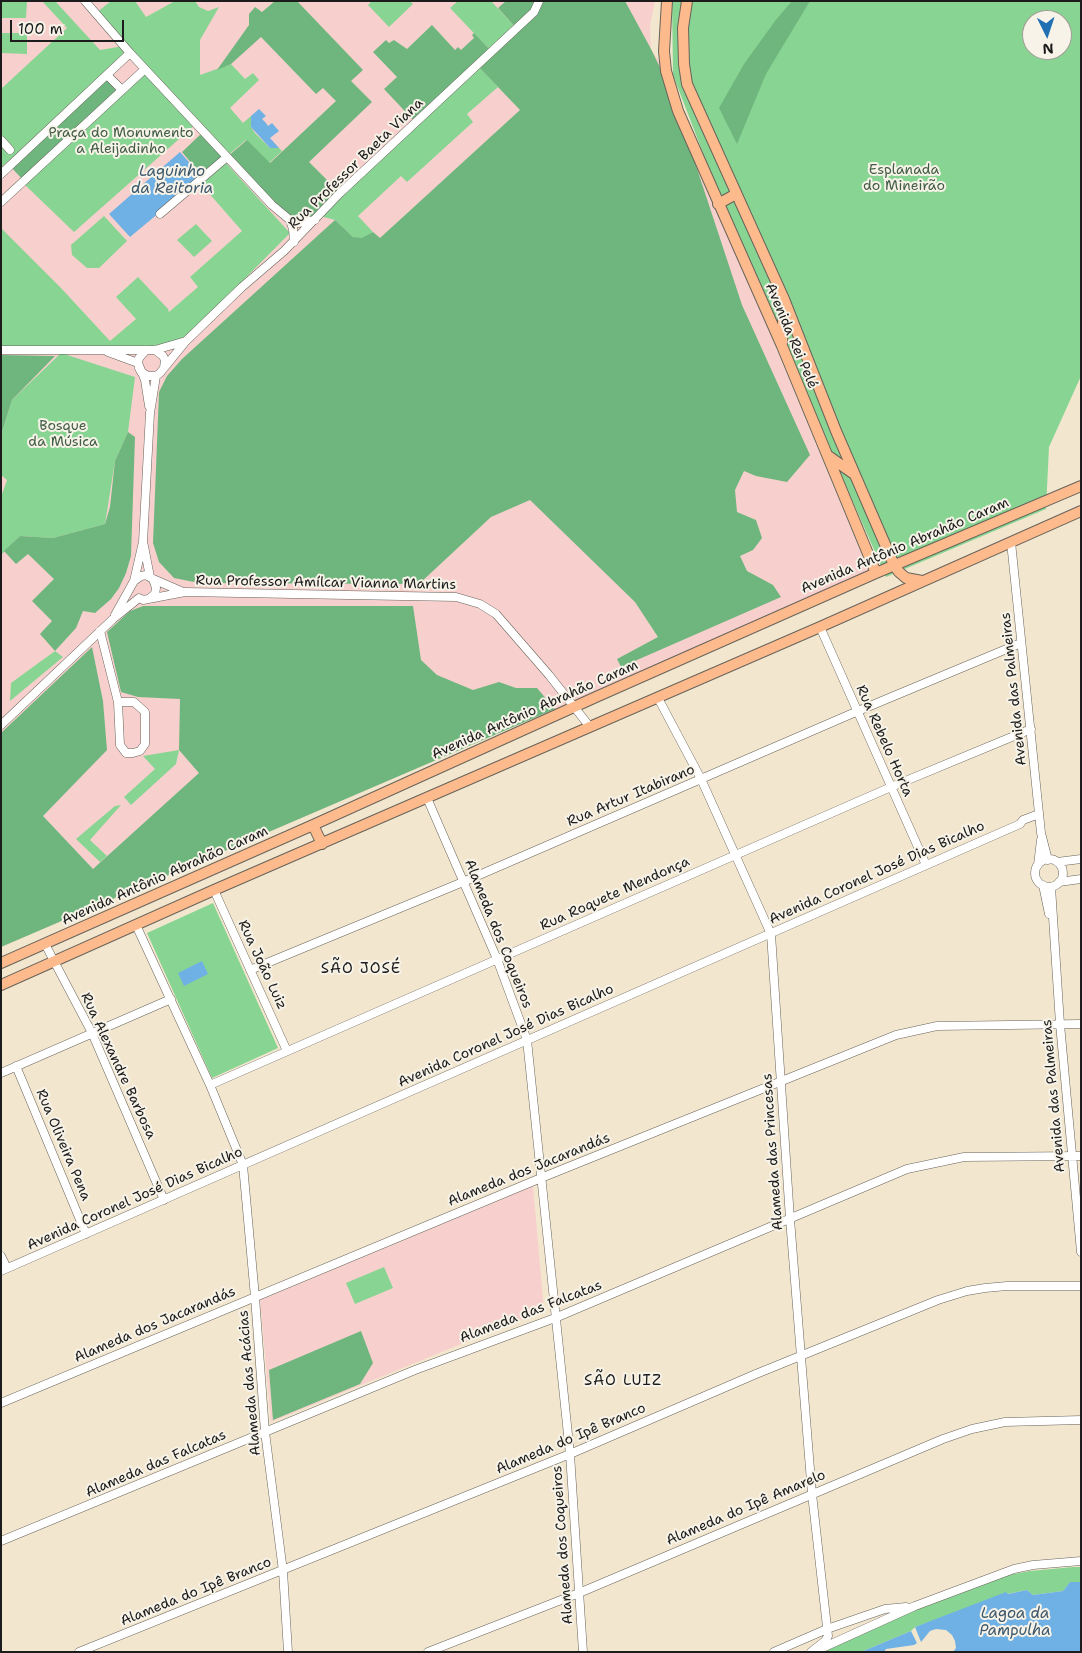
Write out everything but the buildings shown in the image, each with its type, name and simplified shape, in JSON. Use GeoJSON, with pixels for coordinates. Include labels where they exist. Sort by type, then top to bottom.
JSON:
{"type":"FeatureCollection","features":[{"type":"Feature","properties":{"kind":"main road","name":"Avenida Rei Pelé"},"geometry":{"type":"LineString","coordinates":[[667,1],[664,51],[666,71],[678,111],[782,346],[876,573]]}},
{"type":"Feature","properties":{"kind":"main road","name":"Avenida Rei Pelé"},"geometry":{"type":"LineString","coordinates":[[687,1],[683,28],[684,64],[687,84],[784,299],[894,565]]}},
{"type":"Feature","properties":{"kind":"main road"},"geometry":{"type":"LineString","coordinates":[[718,204],[736,194]]}},
{"type":"Feature","properties":{"kind":"main road"},"geometry":{"type":"LineString","coordinates":[[782,346],[784,299]]}},
{"type":"Feature","properties":{"kind":"main road"},"geometry":{"type":"LineString","coordinates":[[826,454],[855,474]]}},
{"type":"Feature","properties":{"kind":"main road"},"geometry":{"type":"LineString","coordinates":[[1078,487],[1081,498]]}},
{"type":"Feature","properties":{"kind":"main road","name":"Avenida Antônio Abrahão Caram"},"geometry":{"type":"LineString","coordinates":[[1,963],[313,826],[574,707],[894,565],[1078,487]]}},
{"type":"Feature","properties":{"kind":"main road"},"geometry":{"type":"LineString","coordinates":[[1,985],[1081,511]]}},
{"type":"Feature","properties":{"kind":"main road"},"geometry":{"type":"LineString","coordinates":[[894,565],[906,578],[923,581]]}},
{"type":"Feature","properties":{"kind":"main road"},"geometry":{"type":"LineString","coordinates":[[313,826],[322,844]]}},
{"type":"Feature","properties":{"kind":"street"},"geometry":{"type":"LineString","coordinates":[[86,1],[130,54],[272,205],[290,220],[298,223],[316,220]]}},
{"type":"Feature","properties":{"kind":"street","name":"Rua Professor Baeta Viana"},"geometry":{"type":"LineString","coordinates":[[163,370],[186,341],[534,12],[539,1]]}},
{"type":"Feature","properties":{"kind":"street"},"geometry":{"type":"LineString","coordinates":[[1,174],[130,54]]}},
{"type":"Feature","properties":{"kind":"street"},"geometry":{"type":"LineString","coordinates":[[1,202],[145,69]]}},
{"type":"Feature","properties":{"kind":"street"},"geometry":{"type":"LineString","coordinates":[[108,75],[122,90]]}},
{"type":"Feature","properties":{"kind":"street"},"geometry":{"type":"LineString","coordinates":[[1,140],[10,150]]}},
{"type":"Feature","properties":{"kind":"street"},"geometry":{"type":"LineString","coordinates":[[160,214],[227,157]]}},
{"type":"Feature","properties":{"kind":"street"},"geometry":{"type":"LineString","coordinates":[[290,220],[296,239]]}},
{"type":"Feature","properties":{"kind":"street","name":"Rua Professor Baeta Viana"},"geometry":{"type":"LineString","coordinates":[[155,350],[186,341]]}},
{"type":"Feature","properties":{"kind":"street"},"geometry":{"type":"LineString","coordinates":[[1,350],[155,350],[165,360],[163,370],[156,376],[150,413],[143,542],[133,583],[113,619]]}},
{"type":"Feature","properties":{"kind":"street"},"geometry":{"type":"LineString","coordinates":[[99,350],[138,366],[148,376],[156,376]]}},
{"type":"Feature","properties":{"kind":"street"},"geometry":{"type":"LineString","coordinates":[[146,350],[139,358],[138,366],[145,380],[150,413]]}},
{"type":"Feature","properties":{"kind":"street"},"geometry":{"type":"LineString","coordinates":[[133,583],[134,593],[139,598],[144,600],[151,598],[155,594],[156,588],[151,578],[143,542]]}},
{"type":"Feature","properties":{"kind":"street","name":"Avenida das Palmeiras"},"geometry":{"type":"LineString","coordinates":[[1011,542],[1040,817],[1041,833],[1038,865]]}},
{"type":"Feature","properties":{"kind":"street"},"geometry":{"type":"LineString","coordinates":[[133,583],[141,576],[151,578]]}},
{"type":"Feature","properties":{"kind":"street","name":"Rua Professor Amílcar Vianna Martins"},"geometry":{"type":"LineString","coordinates":[[151,578],[185,592]]}},
{"type":"Feature","properties":{"kind":"street","name":"Rua Professor Amílcar Vianna Martins"},"geometry":{"type":"LineString","coordinates":[[151,598],[185,592],[456,597],[480,604],[496,614],[549,675],[590,727]]}},
{"type":"Feature","properties":{"kind":"street"},"geometry":{"type":"LineString","coordinates":[[1,725],[113,619],[139,598]]}},
{"type":"Feature","properties":{"kind":"street","name":"Rua Rebelo Horta"},"geometry":{"type":"LineString","coordinates":[[820,627],[926,865]]}},
{"type":"Feature","properties":{"kind":"street"},"geometry":{"type":"LineString","coordinates":[[100,632],[118,702],[120,745],[126,753],[140,751],[145,744],[145,712],[134,702],[118,702]]}},
{"type":"Feature","properties":{"kind":"street","name":"Rua Artur Itabirano"},"geometry":{"type":"LineString","coordinates":[[250,970],[463,882],[858,711],[1021,643]]}},
{"type":"Feature","properties":{"kind":"street","name":"Alameda das Princesas"},"geometry":{"type":"LineString","coordinates":[[658,698],[701,780],[771,934],[790,1219],[812,1494],[827,1629]]}},
{"type":"Feature","properties":{"kind":"street","name":"Rua Roquete Mendonça"},"geometry":{"type":"LineString","coordinates":[[210,1085],[735,854],[1031,729]]}},
{"type":"Feature","properties":{"kind":"street","name":"Alameda dos Coqueiros"},"geometry":{"type":"LineString","coordinates":[[426,798],[497,959],[527,1040],[570,1454],[583,1652]]}},
{"type":"Feature","properties":{"kind":"street","name":"Avenida Coronel José Dias Bicalho"},"geometry":{"type":"LineString","coordinates":[[4,1270],[771,934],[1020,824],[1023,820],[1040,817]]}},
{"type":"Feature","properties":{"kind":"street","name":"Avenida das Palmeiras"},"geometry":{"type":"LineString","coordinates":[[1041,833],[1048,860]]}},
{"type":"Feature","properties":{"kind":"street"},"geometry":{"type":"LineString","coordinates":[[1081,859],[1057,862],[1048,860],[1038,865],[1036,869],[1036,878],[1047,886],[1059,882],[1081,880]]}},
{"type":"Feature","properties":{"kind":"street"},"geometry":{"type":"LineString","coordinates":[[1057,862],[1063,874],[1059,882]]}},
{"type":"Feature","properties":{"kind":"street","name":"Avenida das Palmeiras"},"geometry":{"type":"LineString","coordinates":[[1047,886],[1054,938],[1071,1156],[1081,1252]]}},
{"type":"Feature","properties":{"kind":"street","name":"Rua João Luiz"},"geometry":{"type":"LineString","coordinates":[[214,890],[288,1051]]}},
{"type":"Feature","properties":{"kind":"street","name":"Alameda das Acácias"},"geometry":{"type":"LineString","coordinates":[[136,925],[210,1085],[243,1165],[265,1432],[283,1571],[288,1652]]}},
{"type":"Feature","properties":{"kind":"street","name":"Rua Alexandre Barbosa"},"geometry":{"type":"LineString","coordinates":[[45,944],[92,1033],[164,1200]]}},
{"type":"Feature","properties":{"kind":"street"},"geometry":{"type":"LineString","coordinates":[[1,1073],[171,999]]}},
{"type":"Feature","properties":{"kind":"street","name":"Alameda dos Jacarandás"},"geometry":{"type":"LineString","coordinates":[[1,1403],[542,1178],[896,1035],[937,1026],[1081,1024]]}},
{"type":"Feature","properties":{"kind":"street","name":"Rua Oliveira Pena"},"geometry":{"type":"LineString","coordinates":[[16,1066],[86,1234]]}},
{"type":"Feature","properties":{"kind":"street","name":"Alameda das Falcatas"},"geometry":{"type":"LineString","coordinates":[[1,1542],[415,1370],[555,1318],[907,1169],[964,1157],[1081,1156]]}},
{"type":"Feature","properties":{"kind":"street"},"geometry":{"type":"LineString","coordinates":[[1,1256],[4,1270]]}},
{"type":"Feature","properties":{"kind":"street","name":"Alameda do Ipê Branco"},"geometry":{"type":"LineString","coordinates":[[79,1652],[570,1454],[756,1374],[938,1300],[967,1291],[1007,1286],[1081,1286]]}},
{"type":"Feature","properties":{"kind":"street","name":"Alameda do Ipê Amarelo"},"geometry":{"type":"LineString","coordinates":[[428,1652],[579,1593],[943,1439],[982,1426],[1018,1421],[1081,1420]]}},
{"type":"Feature","properties":{"kind":"street"},"geometry":{"type":"LineString","coordinates":[[812,1652],[915,1606],[1014,1569],[1032,1565],[1081,1561]]}},
{"type":"Feature","properties":{"kind":"street"},"geometry":{"type":"LineString","coordinates":[[774,1652],[827,1629],[885,1609],[915,1606]]}},
{"type":"Feature","properties":{"kind":"street"},"geometry":{"type":"LineString","coordinates":[[812,1652],[825,1641],[828,1636],[827,1629]]}},
{"type":"Feature","properties":{"kind":"shaded area"},"geometry":{"type":"Polygon","coordinates":[[[1,1],[655,1],[650,25],[651,49],[666,71],[678,111],[869,572],[1,947],[1,1]]]}},
{"type":"Feature","properties":{"kind":"shaded area"},"geometry":{"type":"Polygon","coordinates":[[[533,1186],[544,1310],[271,1422],[260,1300],[533,1186]]]}},
{"type":"Feature","properties":{"kind":"green space"},"geometry":{"type":"Polygon","coordinates":[[[1,1],[27,1],[26,18],[1,18],[1,1]]]}},
{"type":"Feature","properties":{"kind":"green space"},"geometry":{"type":"Polygon","coordinates":[[[42,1],[55,1],[100,50],[124,46],[130,53],[63,116],[1,167],[1,89],[67,28],[42,1]]]}},
{"type":"Feature","properties":{"kind":"green space"},"geometry":{"type":"Polygon","coordinates":[[[111,1],[135,1],[146,17],[175,1],[195,1],[199,7],[208,11],[219,7],[200,40],[200,75],[231,64],[245,79],[253,73],[259,80],[230,108],[243,123],[251,116],[251,127],[255,133],[270,148],[279,148],[282,151],[269,163],[246,140],[227,156],[96,13],[111,1]]]}},
{"type":"Feature","properties":{"kind":"green space"},"geometry":{"type":"Polygon","coordinates":[[[275,1],[297,1],[363,70],[351,81],[372,102],[309,162],[340,193],[316,220],[290,220],[227,157],[247,140],[270,163],[336,101],[323,88],[316,94],[261,37],[231,64],[217,70],[249,25],[249,14],[255,7],[262,12],[275,1]]]}},
{"type":"Feature","properties":{"kind":"green space"},"geometry":{"type":"Polygon","coordinates":[[[372,1],[410,1],[413,4],[389,27],[368,5],[372,1]]]}},
{"type":"Feature","properties":{"kind":"green space"},"geometry":{"type":"Polygon","coordinates":[[[458,1],[491,1],[517,29],[492,52],[450,8],[458,1]]]}},
{"type":"Feature","properties":{"kind":"green space"},"geometry":{"type":"Polygon","coordinates":[[[506,1],[625,1],[671,90],[742,305],[810,455],[787,482],[756,476],[744,471],[735,490],[737,512],[756,520],[762,538],[753,550],[740,556],[747,571],[773,585],[781,597],[621,667],[617,659],[658,637],[635,602],[530,500],[491,517],[419,584],[199,583],[174,578],[159,562],[153,543],[159,392],[167,376],[182,359],[335,220],[353,237],[362,238],[373,232],[380,238],[520,110],[477,65],[416,123],[384,89],[397,77],[373,52],[386,40],[389,43],[394,40],[407,49],[432,25],[455,50],[458,47],[461,50],[474,38],[472,35],[474,33],[492,52],[517,29],[498,8],[506,1]]]}},
{"type":"Feature","properties":{"kind":"green space","name":"Esplanada do Mineirão"},"geometry":{"type":"Polygon","coordinates":[[[672,1],[1081,1],[1081,376],[1049,447],[1046,509],[886,577],[726,213],[673,75],[672,1]]]}},
{"type":"Feature","properties":{"kind":"green space"},"geometry":{"type":"Polygon","coordinates":[[[792,1],[810,1],[766,74],[737,144],[719,108],[744,64],[792,1]]]}},
{"type":"Feature","properties":{"kind":"green space"},"geometry":{"type":"Polygon","coordinates":[[[1,33],[27,33],[27,54],[1,53],[1,33]]]}},
{"type":"Feature","properties":{"kind":"green space"},"geometry":{"type":"Polygon","coordinates":[[[479,67],[498,87],[467,114],[473,122],[407,182],[401,176],[358,216],[373,232],[362,239],[353,237],[335,220],[320,216],[479,67]]]}},
{"type":"Feature","properties":{"kind":"green space","name":"Praça do Monumento a Aleijadinho"},"geometry":{"type":"Polygon","coordinates":[[[145,69],[196,124],[74,232],[23,183],[145,69]]]}},
{"type":"Feature","properties":{"kind":"green space"},"geometry":{"type":"Polygon","coordinates":[[[107,75],[122,90],[24,181],[10,166],[107,75]]]}},
{"type":"Feature","properties":{"kind":"green space"},"geometry":{"type":"Polygon","coordinates":[[[203,132],[227,157],[203,177],[182,152],[203,132]]]}},
{"type":"Feature","properties":{"kind":"green space"},"geometry":{"type":"Polygon","coordinates":[[[226,163],[290,233],[184,340],[155,347],[1,348],[1,228],[61,288],[110,341],[136,319],[116,297],[138,277],[169,312],[198,287],[190,277],[242,231],[200,183],[226,163]]]}},
{"type":"Feature","properties":{"kind":"green space"},"geometry":{"type":"Polygon","coordinates":[[[104,216],[127,241],[99,268],[87,268],[72,255],[71,245],[104,216]]]}},
{"type":"Feature","properties":{"kind":"green space"},"geometry":{"type":"Polygon","coordinates":[[[196,224],[212,241],[194,257],[177,240],[196,224]]]}},
{"type":"Feature","properties":{"kind":"green space","name":"Bosque da Música"},"geometry":{"type":"Polygon","coordinates":[[[61,353],[135,377],[128,432],[115,461],[105,524],[53,538],[20,536],[1,555],[1,497],[7,480],[1,475],[1,435],[12,400],[61,353]]]}},
{"type":"Feature","properties":{"kind":"green space"},"geometry":{"type":"Polygon","coordinates":[[[1,355],[55,356],[12,400],[1,435],[1,355]]]}},
{"type":"Feature","properties":{"kind":"green space"},"geometry":{"type":"Polygon","coordinates":[[[128,432],[135,437],[131,556],[126,573],[111,599],[95,613],[83,611],[76,628],[55,651],[40,634],[52,621],[32,601],[54,579],[28,554],[16,564],[4,551],[20,536],[53,538],[105,524],[110,507],[115,461],[128,432]]]}},
{"type":"Feature","properties":{"kind":"green space"},"geometry":{"type":"Polygon","coordinates":[[[143,606],[413,606],[421,660],[437,675],[473,690],[499,682],[516,688],[537,688],[555,709],[1,947],[1,733],[92,647],[103,701],[107,750],[43,816],[93,869],[199,773],[179,750],[180,699],[138,697],[121,692],[107,632],[130,611],[143,606]]]}},
{"type":"Feature","properties":{"kind":"green space"},"geometry":{"type":"Polygon","coordinates":[[[55,651],[63,657],[10,701],[11,683],[55,651]]]}},
{"type":"Feature","properties":{"kind":"green space"},"geometry":{"type":"Polygon","coordinates":[[[179,750],[176,764],[131,805],[124,797],[155,769],[143,756],[179,750]]]}},
{"type":"Feature","properties":{"kind":"green space"},"geometry":{"type":"Polygon","coordinates":[[[121,805],[90,840],[107,856],[100,862],[76,839],[115,806],[121,805]]]}},
{"type":"Feature","properties":{"kind":"green space"},"geometry":{"type":"Polygon","coordinates":[[[213,903],[278,1048],[212,1078],[147,933],[213,903]]]}},
{"type":"Feature","properties":{"kind":"green space"},"geometry":{"type":"Polygon","coordinates":[[[384,1267],[393,1288],[355,1304],[346,1283],[384,1267]]]}},
{"type":"Feature","properties":{"kind":"green space"},"geometry":{"type":"Polygon","coordinates":[[[361,1331],[373,1363],[360,1384],[273,1420],[269,1370],[361,1331]]]}},
{"type":"Feature","properties":{"kind":"green space"},"geometry":{"type":"Polygon","coordinates":[[[1081,1567],[1081,1582],[1070,1582],[1063,1591],[1033,1595],[1027,1590],[1007,1594],[915,1627],[911,1631],[861,1652],[814,1652],[920,1607],[1003,1576],[1030,1571],[1081,1567]]]}},
{"type":"Feature","properties":{"kind":"water"},"geometry":{"type":"Polygon","coordinates":[[[259,109],[266,116],[262,119],[268,126],[272,123],[279,131],[270,138],[279,148],[270,148],[251,127],[251,116],[259,109]]]}},
{"type":"Feature","properties":{"kind":"water","name":"Laguinho da Reitoria"},"geometry":{"type":"Polygon","coordinates":[[[180,152],[202,177],[130,237],[109,214],[180,152]]]}},
{"type":"Feature","properties":{"kind":"water"},"geometry":{"type":"Polygon","coordinates":[[[202,961],[208,974],[184,986],[178,973],[202,961]]]}},
{"type":"Feature","properties":{"kind":"water","name":"Lagoa da Pampulha"},"geometry":{"type":"Polygon","coordinates":[[[1070,1582],[1081,1582],[1081,1652],[953,1652],[956,1648],[955,1641],[946,1630],[936,1629],[930,1631],[921,1642],[915,1627],[1006,1592],[1008,1594],[1027,1590],[1033,1595],[1063,1591],[1070,1582]]]}},
{"type":"Feature","properties":{"kind":"water"},"geometry":{"type":"Polygon","coordinates":[[[911,1631],[917,1643],[914,1645],[886,1649],[884,1652],[861,1652],[911,1631]]]}},
{"type":"Feature","properties":{"kind":"district","name":"SÃO JOSÉ"},"geometry":{"type":"Point","coordinates":[361,969]}},
{"type":"Feature","properties":{"kind":"district","name":"SÃO LUIZ"},"geometry":{"type":"Point","coordinates":[623,1381]}}]}
